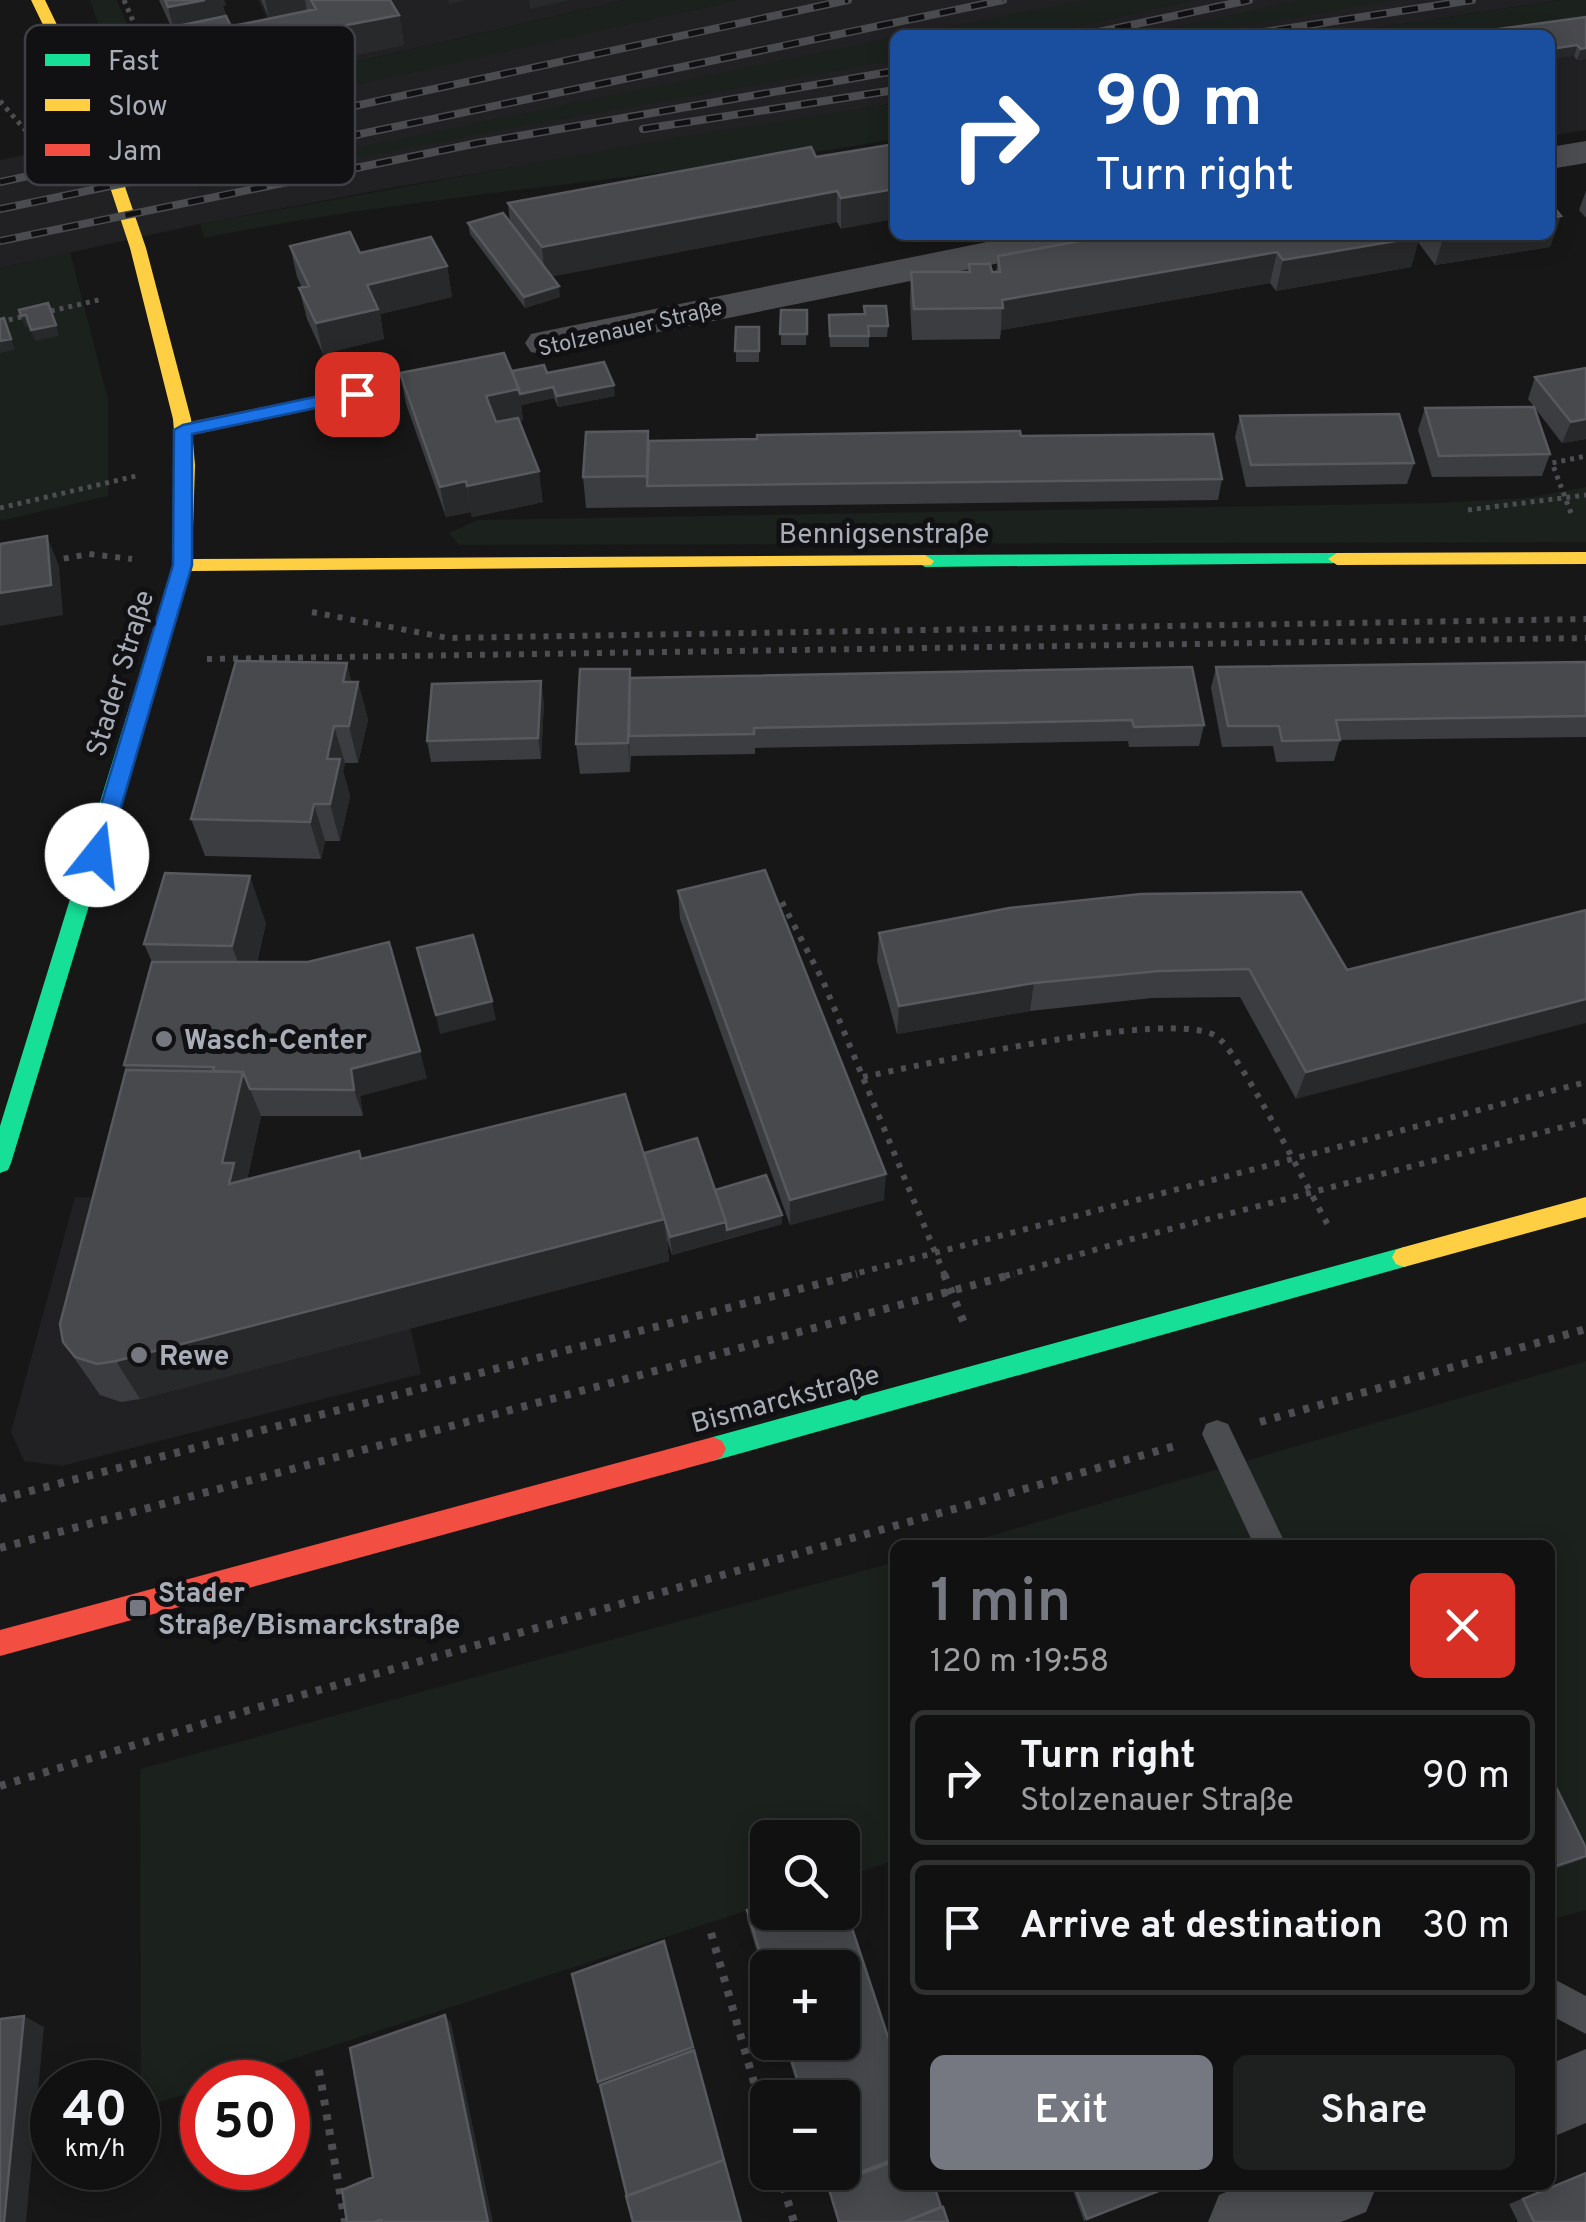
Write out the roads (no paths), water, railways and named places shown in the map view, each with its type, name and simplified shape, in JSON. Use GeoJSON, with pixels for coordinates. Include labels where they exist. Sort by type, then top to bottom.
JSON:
{"type":"FeatureCollection","features":[{"type":"Feature","properties":{"kind":"main road","name":"Stader Straße"},"geometry":{"type":"LineString","coordinates":[[38,0],[50,25]]}},
{"type":"Feature","properties":{"kind":"main road","name":"Stader Straße"},"geometry":{"type":"LineString","coordinates":[[0,1163],[182,565],[186,465],[183,430],[138,248],[117,185]]}},
{"type":"Feature","properties":{"kind":"main road","name":"Bennigsenstraße"},"geometry":{"type":"LineString","coordinates":[[182,565],[1586,558]]}},
{"type":"Feature","properties":{"kind":"main road","name":"Bismarckstraße"},"geometry":{"type":"LineString","coordinates":[[0,1643],[1586,1207]]}},
{"type":"Feature","properties":{"kind":"street"},"geometry":{"type":"LineString","coordinates":[[1555,157],[1586,152]]}},
{"type":"Feature","properties":{"kind":"street","name":"Stolzenauer Straße"},"geometry":{"type":"LineString","coordinates":[[544,344],[1054,240]]}},
{"type":"Feature","properties":{"kind":"street"},"geometry":{"type":"LineString","coordinates":[[1555,2099],[1586,2086]]}},
{"type":"Feature","properties":{"kind":"street"},"geometry":{"type":"LineString","coordinates":[[1246,2222],[1326,2190]]}},
{"type":"Feature","properties":{"kind":"lane"},"geometry":{"type":"LineString","coordinates":[[183,430],[357,394]]}},
{"type":"Feature","properties":{"kind":"lane"},"geometry":{"type":"LineString","coordinates":[[1218,1434],[1268,1540]]}},
{"type":"Feature","properties":{"kind":"lane"},"geometry":{"type":"LineString","coordinates":[[1555,1998],[1586,2016]]}},
{"type":"Feature","properties":{"kind":"railway"},"geometry":{"type":"LineString","coordinates":[[355,106],[848,0]]}},
{"type":"Feature","properties":{"kind":"railway"},"geometry":{"type":"LineString","coordinates":[[355,135],[1003,0]]}},
{"type":"Feature","properties":{"kind":"railway"},"geometry":{"type":"LineString","coordinates":[[1108,30],[1249,0]]}},
{"type":"Feature","properties":{"kind":"railway"},"geometry":{"type":"LineString","coordinates":[[1277,30],[1472,0]]}},
{"type":"Feature","properties":{"kind":"railway"},"geometry":{"type":"LineString","coordinates":[[355,168],[478,143],[890,72]]}},
{"type":"Feature","properties":{"kind":"railway"},"geometry":{"type":"LineString","coordinates":[[643,129],[890,91]]}},
{"type":"Feature","properties":{"kind":"railway"},"geometry":{"type":"LineString","coordinates":[[0,182],[25,177]]}},
{"type":"Feature","properties":{"kind":"railway"},"geometry":{"type":"LineString","coordinates":[[0,209],[115,185]]}},
{"type":"Feature","properties":{"kind":"railway"},"geometry":{"type":"LineString","coordinates":[[0,241],[273,185]]}},
{"type":"Feature","properties":{"kind":"place","name":"Wasch-Center"},"geometry":{"type":"Point","coordinates":[164,1039]}},
{"type":"Feature","properties":{"kind":"place","name":"Rewe"},"geometry":{"type":"Point","coordinates":[139,1355]}},
{"type":"Feature","properties":{"kind":"place","name":"Stader Straße/Bismarckstraße"},"geometry":{"type":"Point","coordinates":[138,1608]}}]}
